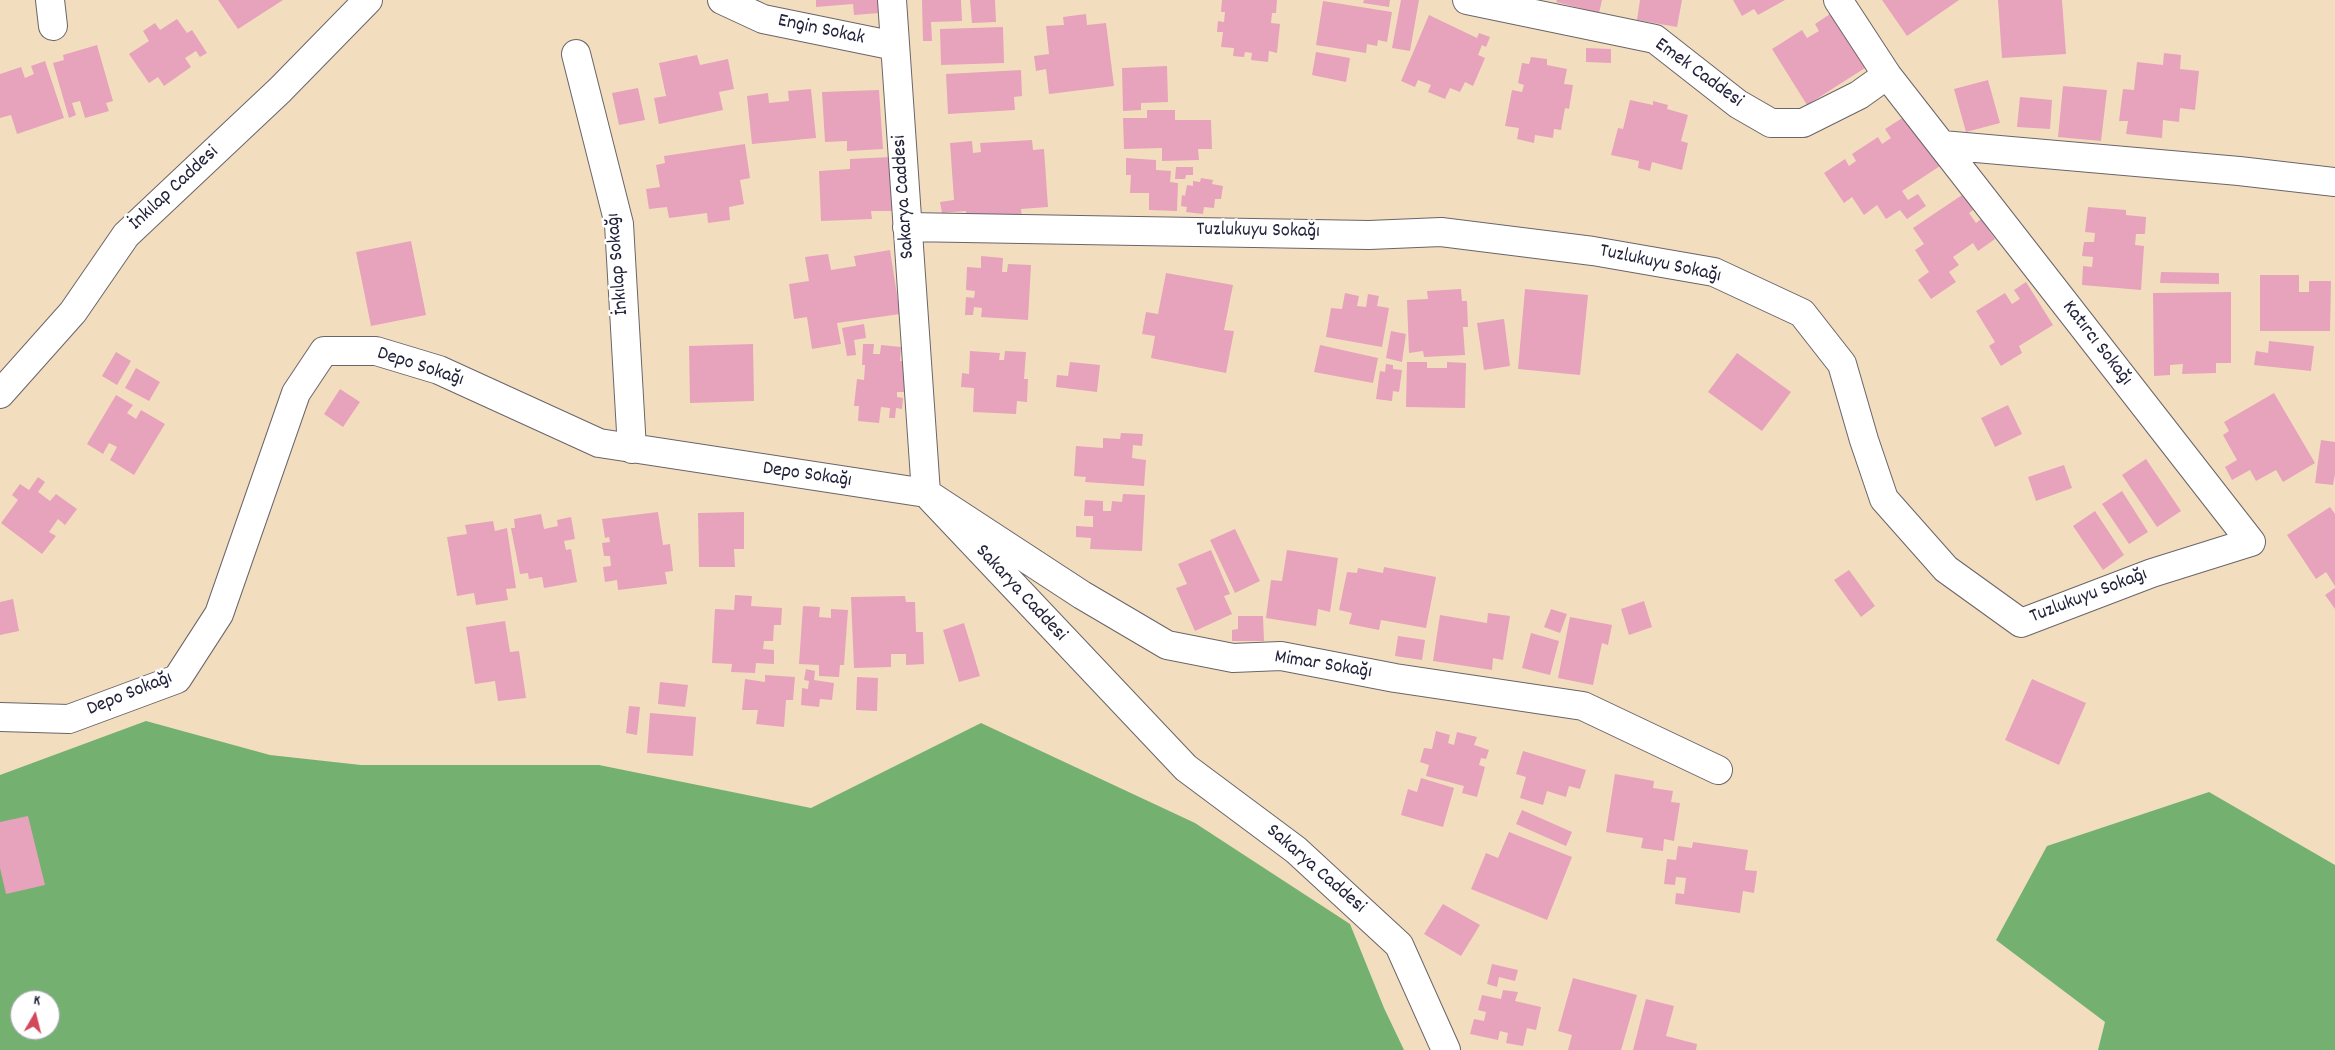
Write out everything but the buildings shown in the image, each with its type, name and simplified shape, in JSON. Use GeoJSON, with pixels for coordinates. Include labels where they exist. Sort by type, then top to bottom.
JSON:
{"type":"FeatureCollection","features":[{"type":"Feature","properties":{"kind":"street","name":"İnkılap Caddesi"},"geometry":{"type":"LineString","coordinates":[[0,394],[73,312],[126,235],[280,90],[368,0]]}},
{"type":"Feature","properties":{"kind":"street","name":"Engin Sokak"},"geometry":{"type":"LineString","coordinates":[[722,0],[763,19],[895,46]]}},
{"type":"Feature","properties":{"kind":"street","name":"Sakarya Caddesi"},"geometry":{"type":"LineString","coordinates":[[892,0],[926,493],[1186,768],[1296,850],[1399,944],[1446,1050]]}},
{"type":"Feature","properties":{"kind":"street","name":"Emek Caddesi"},"geometry":{"type":"LineString","coordinates":[[1467,0],[1655,40],[1738,104],[1771,123],[1803,123],[1859,95],[1887,75]]}},
{"type":"Feature","properties":{"kind":"street","name":"Katırcı Sokağı"},"geometry":{"type":"LineString","coordinates":[[1838,0],[1887,75],[2251,542]]}},
{"type":"Feature","properties":{"kind":"street","name":"İnkılap Sokağı"},"geometry":{"type":"LineString","coordinates":[[576,54],[619,224],[632,449]]}},
{"type":"Feature","properties":{"kind":"street"},"geometry":{"type":"LineString","coordinates":[[1942,145],[2239,171],[2335,182]]}},
{"type":"Feature","properties":{"kind":"street","name":"Tuzlukuyu Sokağı"},"geometry":{"type":"LineString","coordinates":[[907,227],[1368,235],[1441,232],[1593,251],[1714,272],[1802,313],[1842,364],[1864,440],[1884,499],[1946,569],[2021,622],[2152,573],[2251,542]]}},
{"type":"Feature","properties":{"kind":"street","name":"Depo Sokağı"},"geometry":{"type":"LineString","coordinates":[[0,717],[69,718],[177,679],[219,614],[296,393],[324,352],[376,351],[439,370],[599,443],[926,493]]}},
{"type":"Feature","properties":{"kind":"street","name":"Mimar Sokağı"},"geometry":{"type":"LineString","coordinates":[[926,493],[1082,595],[1167,644],[1233,658],[1281,656],[1395,678],[1583,706],[1718,770]]}},
{"type":"Feature","properties":{"kind":"green space"},"geometry":{"type":"Polygon","coordinates":[[[146,721],[270,755],[361,765],[599,765],[811,808],[981,723],[1195,823],[1350,924],[1384,1008],[1404,1050],[0,1050],[0,775],[146,721]]]}},
{"type":"Feature","properties":{"kind":"green space"},"geometry":{"type":"Polygon","coordinates":[[[2209,792],[2335,865],[2335,1050],[2098,1050],[2105,1022],[1996,940],[2047,846],[2209,792]]]}}]}
